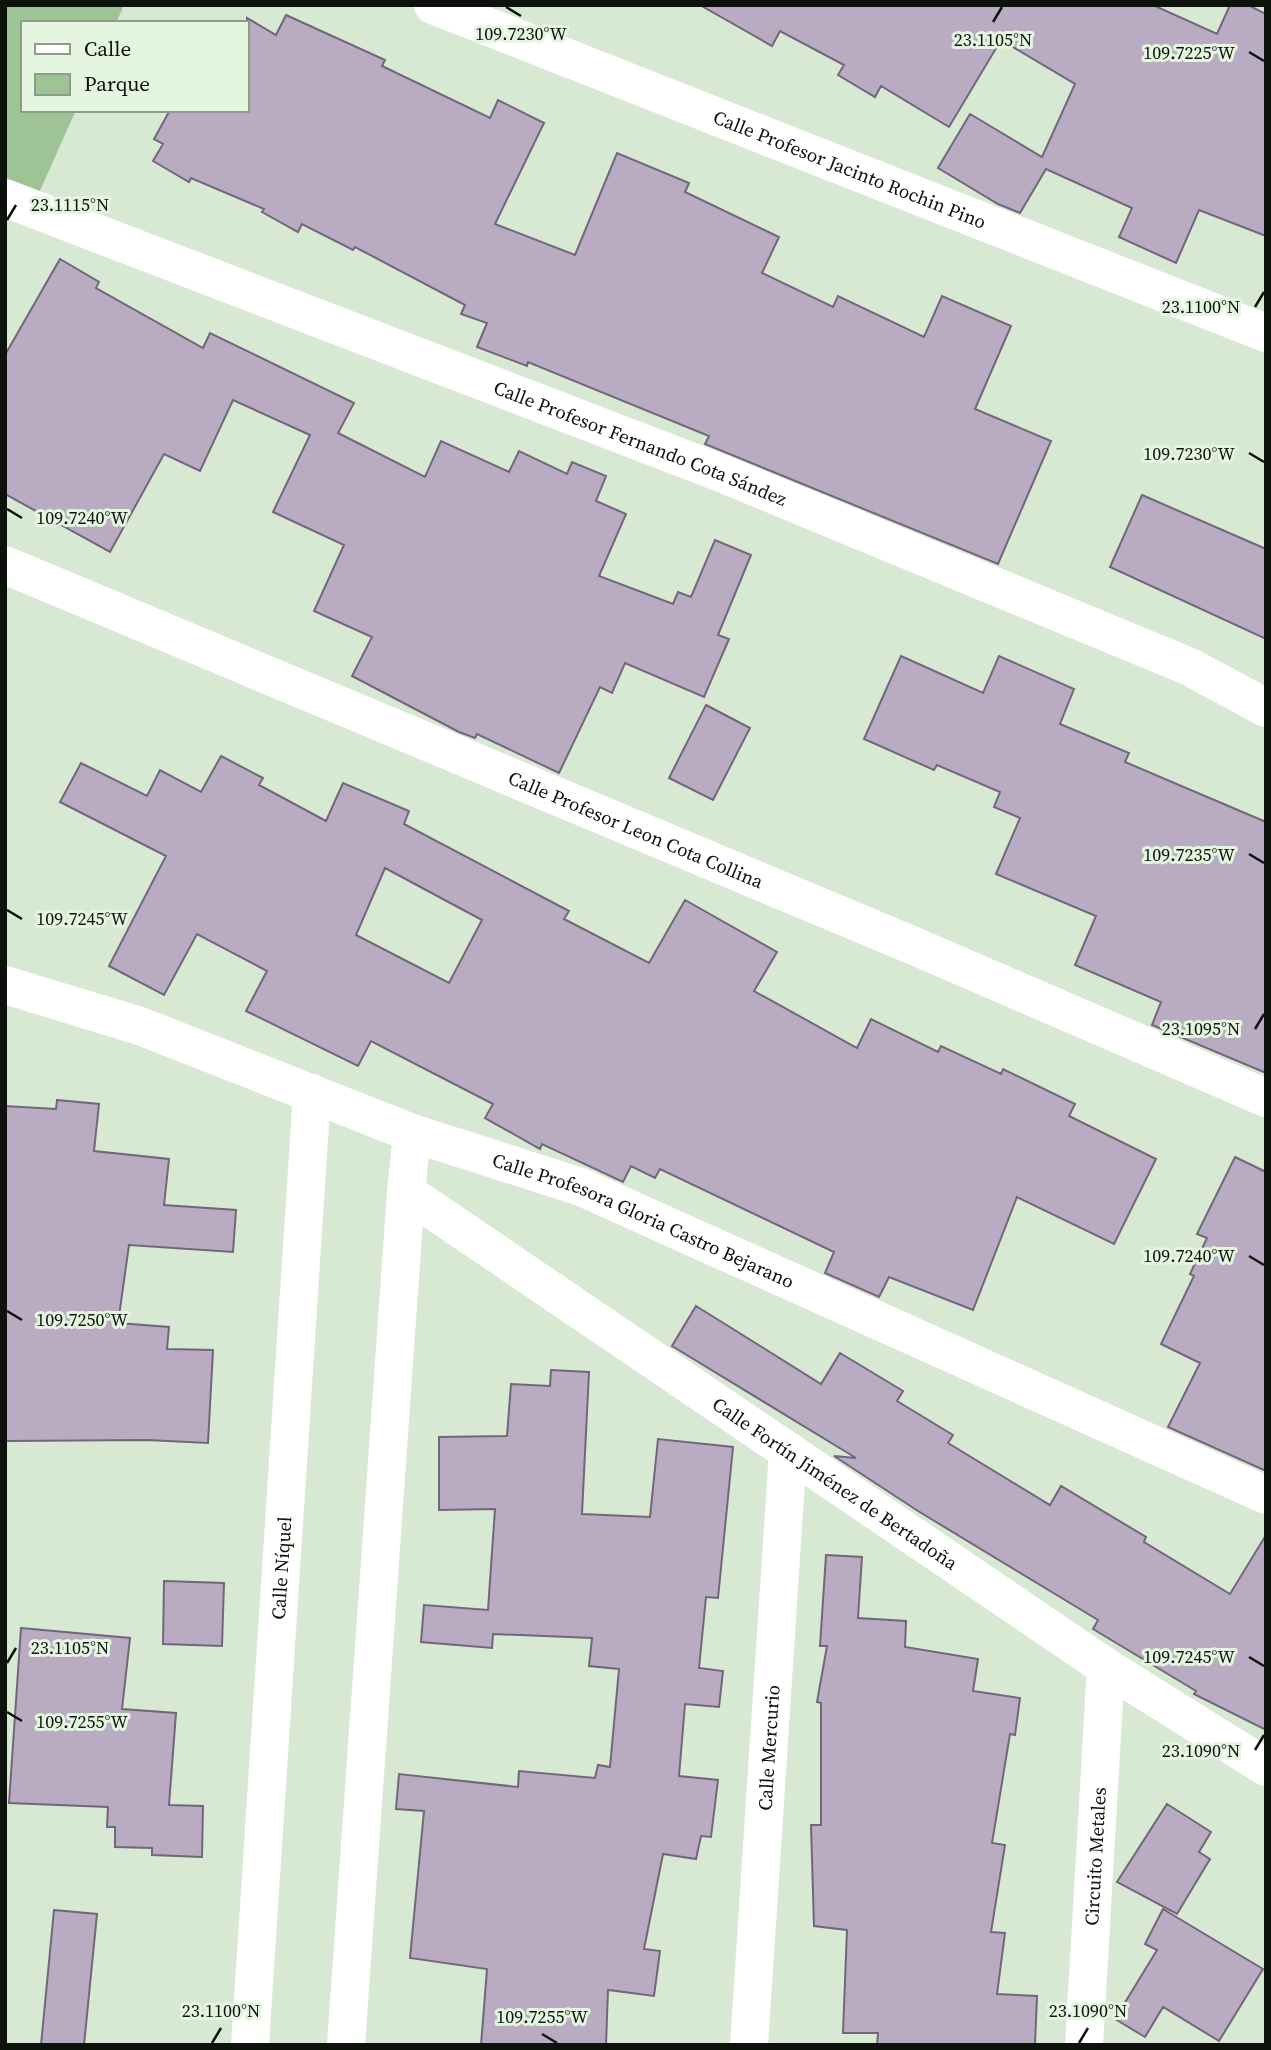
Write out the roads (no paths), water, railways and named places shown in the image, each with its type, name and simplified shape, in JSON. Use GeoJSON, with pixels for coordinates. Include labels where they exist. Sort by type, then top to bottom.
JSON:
{"type":"FeatureCollection","features":[{"type":"Feature","properties":{"kind":"street","name":"Calle Profesor Jacinto Rochin Pino"},"geometry":{"type":"LineString","coordinates":[[433,5],[1266,333]]}},
{"type":"Feature","properties":{"kind":"street","name":"Calle Profesor Fernando Cota Sández"},"geometry":{"type":"LineString","coordinates":[[5,198],[721,473],[1190,667],[1266,708]]}},
{"type":"Feature","properties":{"kind":"street","name":"Calle Profesor Leon Cota Collina"},"geometry":{"type":"LineString","coordinates":[[5,565],[901,940],[1266,1098]]}},
{"type":"Feature","properties":{"kind":"street","name":"Calle Profesora Gloria Castro Bejarano"},"geometry":{"type":"LineString","coordinates":[[5,985],[140,1026],[412,1133],[581,1187],[1266,1494]]}},
{"type":"Feature","properties":{"kind":"street","name":"Calle Níquel"},"geometry":{"type":"LineString","coordinates":[[250,2045],[312,1093]]}},
{"type":"Feature","properties":{"kind":"street"},"geometry":{"type":"LineString","coordinates":[[346,2045],[412,1133]]}},
{"type":"Feature","properties":{"kind":"street","name":"Calle Fortín Jiménez de Bertadoña"},"geometry":{"type":"LineString","coordinates":[[406,1192],[1107,1667],[1266,1768]]}},
{"type":"Feature","properties":{"kind":"street","name":"Calle Mercurio"},"geometry":{"type":"LineString","coordinates":[[749,2045],[788,1451]]}},
{"type":"Feature","properties":{"kind":"street","name":"Circuito Metales"},"geometry":{"type":"LineString","coordinates":[[1084,2045],[1107,1667]]}}]}
